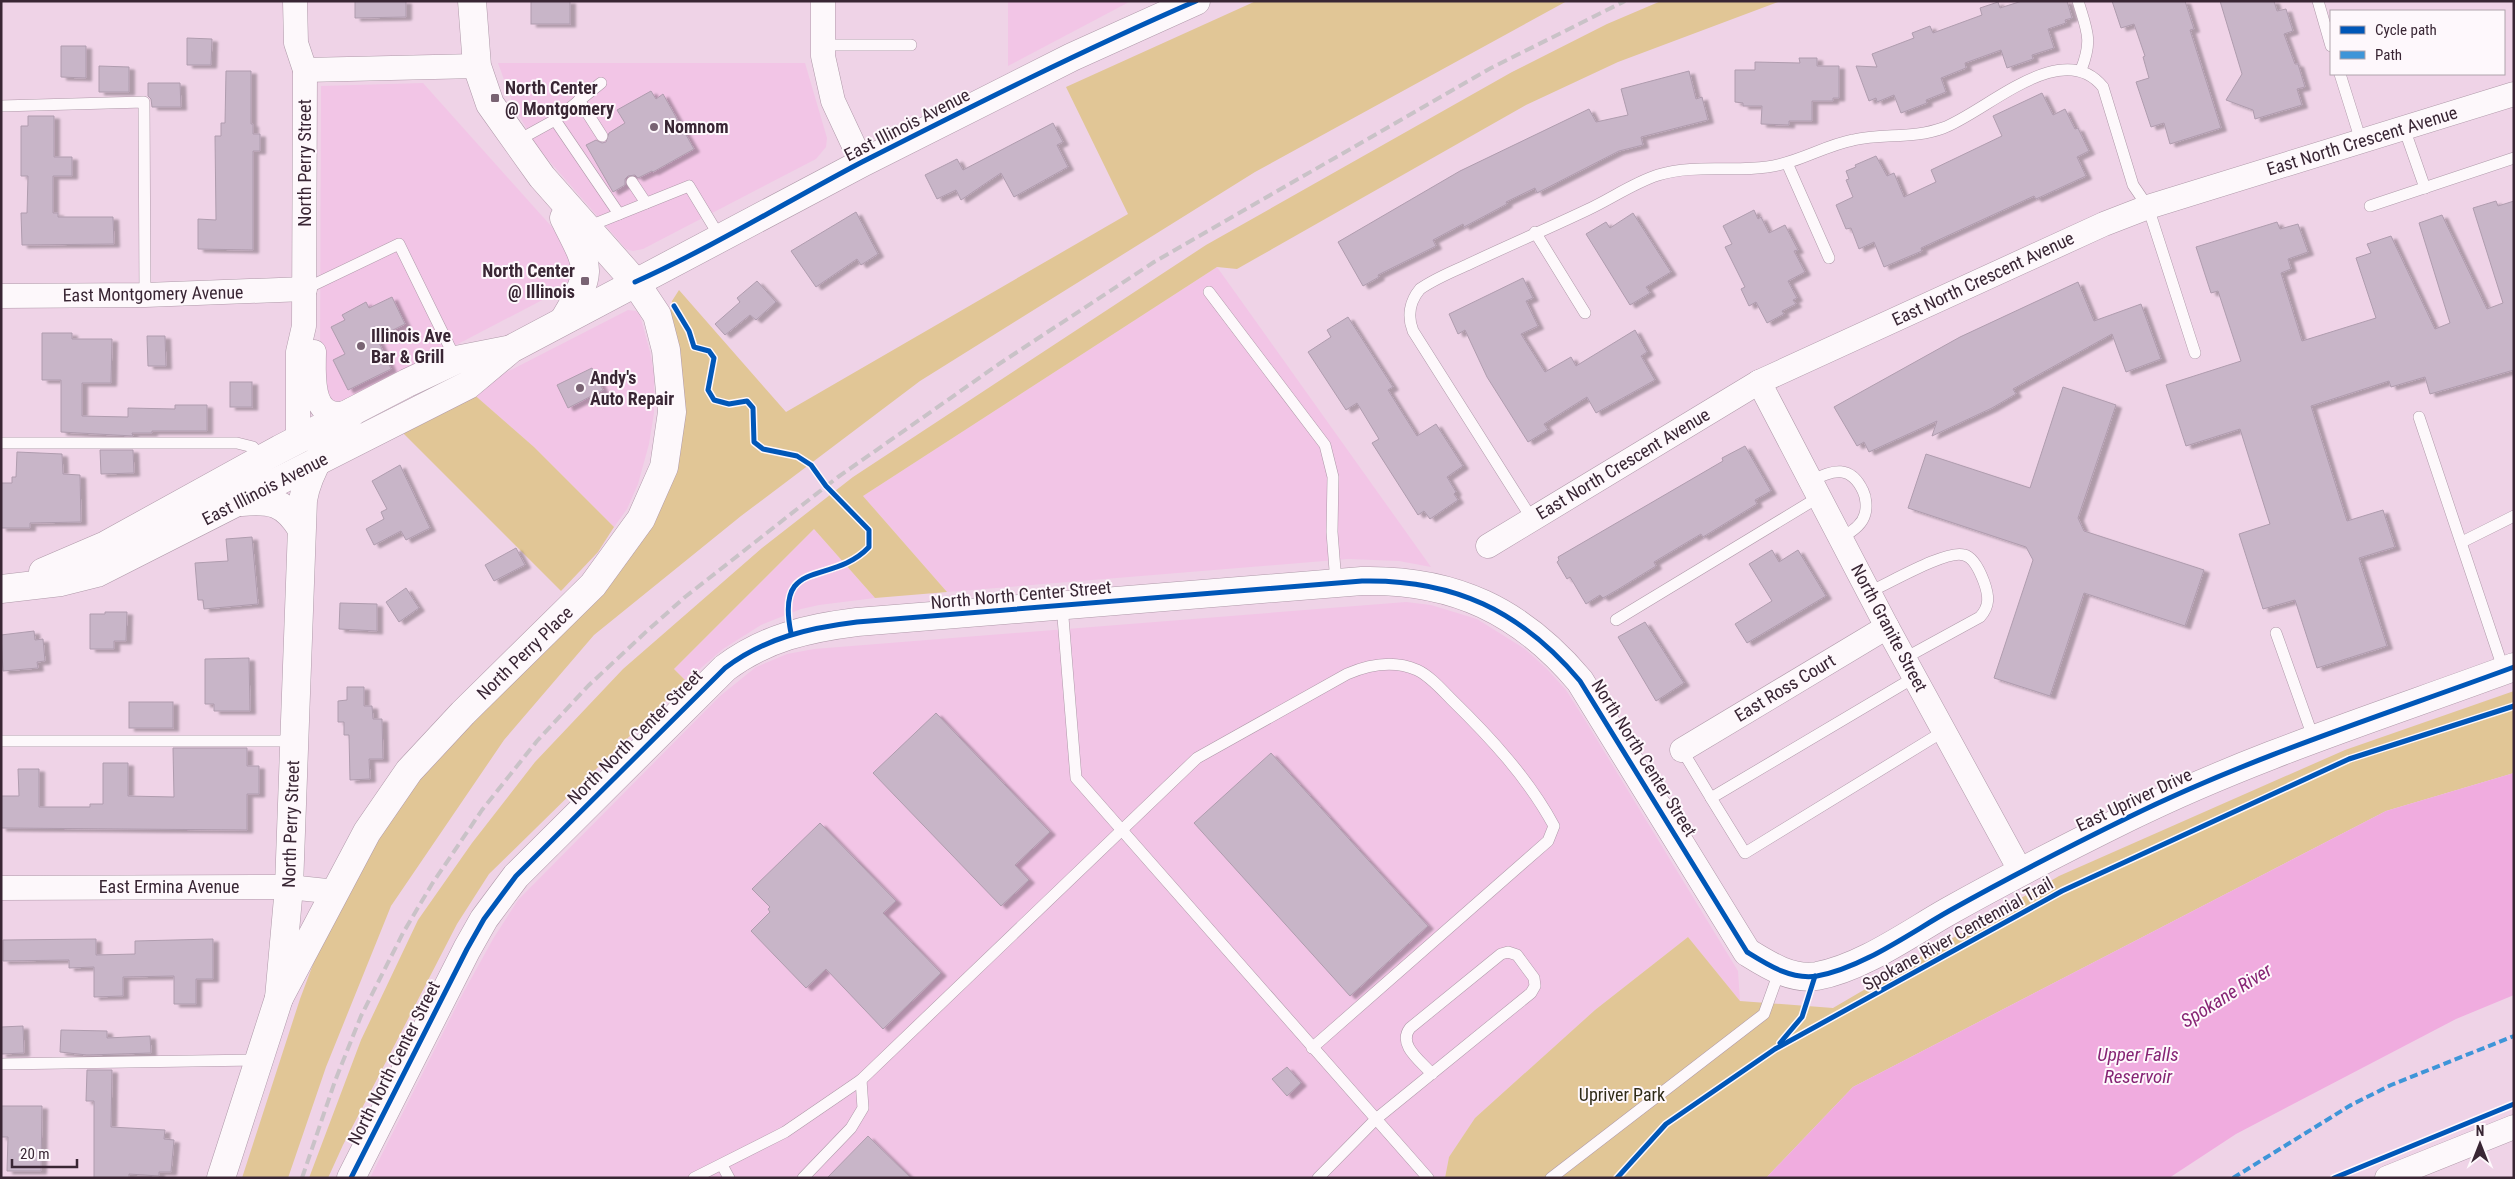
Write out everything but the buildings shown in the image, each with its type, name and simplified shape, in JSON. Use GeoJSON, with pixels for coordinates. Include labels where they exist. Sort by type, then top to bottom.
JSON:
{"type":"FeatureCollection","features":[{"type":"Feature","properties":{"kind":"main road"},"geometry":{"type":"LineString","coordinates":[[472,1],[477,66],[490,104],[515,142],[542,177],[635,282]]}},
{"type":"Feature","properties":{"kind":"main road","name":"East Illinois Avenue"},"geometry":{"type":"LineString","coordinates":[[1,589],[60,582],[97,573],[468,385],[511,349],[862,163],[1072,57],[1195,1]]}},
{"type":"Feature","properties":{"kind":"main road"},"geometry":{"type":"LineString","coordinates":[[542,177],[582,252],[586,270],[580,294],[564,320]]}},
{"type":"Feature","properties":{"kind":"main road","name":"North Perry Place"},"geometry":{"type":"LineString","coordinates":[[279,998],[367,832],[409,771],[463,713],[593,586],[641,519],[664,467],[672,412],[666,350],[658,314],[635,282]]}},
{"type":"Feature","properties":{"kind":"main road","name":"East Illinois Avenue"},"geometry":{"type":"LineString","coordinates":[[1,583],[35,575],[91,552],[298,440],[456,360],[511,349]]}},
{"type":"Feature","properties":{"kind":"main road","name":"North Perry Street"},"geometry":{"type":"LineString","coordinates":[[221,1178],[279,998],[289,887],[301,528],[305,486],[316,463],[352,412]]}},
{"type":"Feature","properties":{"kind":"main road"},"geometry":{"type":"LineString","coordinates":[[239,502],[268,501],[279,505],[292,514],[301,528]]}},
{"type":"Feature","properties":{"kind":"main road","name":"North North Center Street"},"geometry":{"type":"LineString","coordinates":[[351,1178],[467,949],[501,895],[535,856],[725,668],[763,645],[810,628],[857,622],[1362,581],[1403,582],[1444,590],[1471,598],[1500,611],[1548,645],[1588,692],[1747,952],[1779,972]]}},
{"type":"Feature","properties":{"kind":"main road","name":"East Upriver Drive"},"geometry":{"type":"LineString","coordinates":[[1779,972],[1815,976],[1847,967],[2021,872],[2131,816],[2313,737],[2509,669]]}},
{"type":"Feature","properties":{"kind":"street","name":"North Perry Street"},"geometry":{"type":"LineString","coordinates":[[295,1],[296,43],[305,70],[305,289],[304,326],[298,352],[298,440]]}},
{"type":"Feature","properties":{"kind":"street"},"geometry":{"type":"LineString","coordinates":[[823,1],[823,56],[833,101],[862,163]]}},
{"type":"Feature","properties":{"kind":"street"},"geometry":{"type":"LineString","coordinates":[[305,70],[477,66]]}},
{"type":"Feature","properties":{"kind":"street","name":"East North Crescent Avenue"},"geometry":{"type":"LineString","coordinates":[[1488,546],[1759,382],[2104,224],[2148,207],[2514,94]]}},
{"type":"Feature","properties":{"kind":"street","name":"East Montgomery Avenue"},"geometry":{"type":"LineString","coordinates":[[1,296],[145,295],[305,289]]}},
{"type":"Feature","properties":{"kind":"street","name":"North Perry Street"},"geometry":{"type":"LineString","coordinates":[[304,326],[314,352],[314,382],[318,398],[326,411],[334,414],[352,412]]}},
{"type":"Feature","properties":{"kind":"street","name":"North Granite Street"},"geometry":{"type":"LineString","coordinates":[[1759,382],[1887,627],[2021,872]]}},
{"type":"Feature","properties":{"kind":"street","name":"East Ross Court"},"geometry":{"type":"LineString","coordinates":[[1682,750],[1887,627]]}},
{"type":"Feature","properties":{"kind":"street","name":"East Ermina Avenue"},"geometry":{"type":"LineString","coordinates":[[1,888],[289,887],[336,892]]}},
{"type":"Feature","properties":{"kind":"street"},"geometry":{"type":"LineString","coordinates":[[2387,1178],[2514,1127]]}},
{"type":"Feature","properties":{"kind":"lane"},"geometry":{"type":"LineString","coordinates":[[2078,1],[2089,42],[2088,51],[2081,70]]}},
{"type":"Feature","properties":{"kind":"lane"},"geometry":{"type":"LineString","coordinates":[[2318,1],[2330,43]]}},
{"type":"Feature","properties":{"kind":"lane"},"geometry":{"type":"LineString","coordinates":[[823,45],[911,45]]}},
{"type":"Feature","properties":{"kind":"lane"},"geometry":{"type":"LineString","coordinates":[[1532,519],[1410,324],[1409,316],[1414,296],[1425,285],[1535,232],[1589,209],[1643,181],[1671,172],[1695,169],[1756,168],[1787,163],[1851,140],[1908,136],[1933,131],[1959,122],[1997,97],[2047,73],[2064,68],[2081,70],[2092,76],[2103,87],[2133,185],[2148,207],[2195,353]]}},
{"type":"Feature","properties":{"kind":"lane"},"geometry":{"type":"LineString","coordinates":[[2340,75],[2361,141]]}},
{"type":"Feature","properties":{"kind":"lane"},"geometry":{"type":"LineString","coordinates":[[515,142],[555,120],[601,83]]}},
{"type":"Feature","properties":{"kind":"lane"},"geometry":{"type":"LineString","coordinates":[[579,100],[602,136]]}},
{"type":"Feature","properties":{"kind":"lane"},"geometry":{"type":"LineString","coordinates":[[1,106],[144,102],[145,295]]}},
{"type":"Feature","properties":{"kind":"lane"},"geometry":{"type":"LineString","coordinates":[[555,120],[619,214]]}},
{"type":"Feature","properties":{"kind":"lane"},"geometry":{"type":"LineString","coordinates":[[2404,128],[2425,188]]}},
{"type":"Feature","properties":{"kind":"lane"},"geometry":{"type":"LineString","coordinates":[[2370,206],[2514,158]]}},
{"type":"Feature","properties":{"kind":"lane"},"geometry":{"type":"LineString","coordinates":[[1787,163],[1829,258]]}},
{"type":"Feature","properties":{"kind":"lane"},"geometry":{"type":"LineString","coordinates":[[632,182],[646,203]]}},
{"type":"Feature","properties":{"kind":"lane"},"geometry":{"type":"LineString","coordinates":[[586,227],[689,186],[721,239]]}},
{"type":"Feature","properties":{"kind":"lane"},"geometry":{"type":"LineString","coordinates":[[1535,232],[1585,313]]}},
{"type":"Feature","properties":{"kind":"lane"},"geometry":{"type":"LineString","coordinates":[[305,289],[399,244],[456,360]]}},
{"type":"Feature","properties":{"kind":"lane"},"geometry":{"type":"LineString","coordinates":[[1209,292],[1325,445],[1333,477],[1332,532],[1336,583]]}},
{"type":"Feature","properties":{"kind":"lane"},"geometry":{"type":"LineString","coordinates":[[2419,417],[2462,542],[2509,669]]}},
{"type":"Feature","properties":{"kind":"lane"},"geometry":{"type":"LineString","coordinates":[[1,443],[237,443],[253,447],[262,459]]}},
{"type":"Feature","properties":{"kind":"lane"},"geometry":{"type":"LineString","coordinates":[[1616,620],[1815,489],[1826,473],[1835,471],[1846,473],[1858,480],[1865,495],[1865,514],[1855,530],[1841,539]]}},
{"type":"Feature","properties":{"kind":"lane"},"geometry":{"type":"LineString","coordinates":[[2462,542],[2514,516]]}},
{"type":"Feature","properties":{"kind":"lane"},"geometry":{"type":"LineString","coordinates":[[1711,798],[1910,668],[1980,617],[1987,610],[1989,604],[1980,572],[1969,557],[1964,554],[1947,556],[1869,592]]}},
{"type":"Feature","properties":{"kind":"lane"},"geometry":{"type":"LineString","coordinates":[[1062,605],[1076,778],[1428,1178]]}},
{"type":"Feature","properties":{"kind":"lane"},"geometry":{"type":"LineString","coordinates":[[2276,633],[2313,737]]}},
{"type":"Feature","properties":{"kind":"lane"},"geometry":{"type":"LineString","coordinates":[[694,1178],[785,1132],[861,1080],[1197,758],[1346,674],[1365,667],[1390,664],[1416,670],[1432,680],[1491,738],[1554,826],[1548,841],[1312,1048]]}},
{"type":"Feature","properties":{"kind":"lane"},"geometry":{"type":"LineString","coordinates":[[1682,750],[1745,853],[1944,730]]}},
{"type":"Feature","properties":{"kind":"lane"},"geometry":{"type":"LineString","coordinates":[[1,741],[295,741]]}},
{"type":"Feature","properties":{"kind":"lane"},"geometry":{"type":"LineString","coordinates":[[1318,1178],[1376,1119],[1432,1074],[1531,993],[1535,986],[1534,978],[1517,955],[1508,952],[1500,954],[1405,1034],[1405,1042],[1411,1051],[1432,1074]]}},
{"type":"Feature","properties":{"kind":"lane"},"geometry":{"type":"LineString","coordinates":[[1552,1178],[1764,1014],[1779,972]]}},
{"type":"Feature","properties":{"kind":"lane"},"geometry":{"type":"LineString","coordinates":[[1,1064],[258,1060]]}},
{"type":"Feature","properties":{"kind":"lane"},"geometry":{"type":"LineString","coordinates":[[803,1178],[851,1128],[863,1108],[861,1080]]}},
{"type":"Feature","properties":{"kind":"lane"},"geometry":{"type":"LineString","coordinates":[[722,1164],[728,1178]]}},
{"type":"Feature","properties":{"kind":"shaded area"},"geometry":{"type":"Polygon","coordinates":[[[1008,1],[1131,1],[1008,66],[1008,1]]]}},
{"type":"Feature","properties":{"kind":"shaded area"},"geometry":{"type":"Polygon","coordinates":[[[498,63],[805,63],[827,138],[826,147],[816,159],[643,249],[633,251],[626,249],[538,148],[514,107],[498,63]]]}},
{"type":"Feature","properties":{"kind":"shaded area"},"geometry":{"type":"Polygon","coordinates":[[[423,83],[569,246],[575,255],[569,286],[349,401],[337,403],[328,399],[320,384],[321,86],[423,83]]]}},
{"type":"Feature","properties":{"kind":"shaded area"},"geometry":{"type":"Polygon","coordinates":[[[1217,267],[1431,567],[1399,561],[1348,559],[947,592],[863,496],[1217,267]]]}},
{"type":"Feature","properties":{"kind":"shaded area"},"geometry":{"type":"Polygon","coordinates":[[[628,310],[636,311],[640,315],[650,352],[654,374],[654,413],[649,444],[638,484],[627,509],[614,527],[534,447],[470,391],[628,310]]]}},
{"type":"Feature","properties":{"kind":"shaded area"},"geometry":{"type":"Polygon","coordinates":[[[814,529],[875,598],[801,609],[761,625],[723,649],[686,681],[674,669],[814,529]]]}},
{"type":"Feature","properties":{"kind":"shaded area"},"geometry":{"type":"Polygon","coordinates":[[[1406,602],[1431,605],[1477,619],[1525,649],[1566,690],[1738,971],[1740,1001],[1688,937],[1595,1010],[1475,1118],[1449,1157],[1445,1178],[370,1178],[462,995],[493,939],[518,900],[720,696],[756,667],[787,654],[814,649],[1406,602]]]}},
{"type":"Feature","properties":{"kind":"green space"},"geometry":{"type":"Polygon","coordinates":[[[1256,1],[1567,1],[1255,172],[920,381],[741,516],[594,635],[504,740],[391,906],[326,1067],[288,1178],[242,1178],[300,999],[333,911],[391,807],[659,501],[670,315],[672,301],[679,290],[786,412],[1128,214],[1066,87],[1256,1]]]}},
{"type":"Feature","properties":{"kind":"green space"},"geometry":{"type":"Polygon","coordinates":[[[1661,1],[1781,1],[1618,62],[1526,105],[1237,269],[1217,267],[863,496],[947,592],[875,598],[814,529],[674,669],[686,681],[489,874],[457,924],[343,1145],[328,1178],[309,1178],[361,1040],[418,920],[472,843],[535,762],[623,669],[762,548],[853,477],[1206,245],[1512,72],[1607,24],[1661,1]]]}},
{"type":"Feature","properties":{"kind":"green space"},"geometry":{"type":"Polygon","coordinates":[[[470,391],[534,447],[614,527],[598,552],[561,591],[398,428],[470,391]]]}},
{"type":"Feature","properties":{"kind":"green space","name":"Upriver Park"},"geometry":{"type":"Polygon","coordinates":[[[2514,691],[2514,773],[2386,811],[1853,1087],[1766,1178],[1445,1178],[1449,1157],[1475,1118],[1595,1010],[1688,937],[1740,1001],[1833,1008],[2059,876],[2345,750],[2514,691]]]}},
{"type":"Feature","properties":{"kind":"water","name":"Upper Falls Reservoir"},"geometry":{"type":"Polygon","coordinates":[[[2514,773],[2514,995],[2456,1019],[2236,1134],[2169,1178],[1766,1178],[1853,1087],[2386,811],[2514,773]]]}},
{"type":"Feature","properties":{"kind":"railway"},"geometry":{"type":"LineString","coordinates":[[302,1178],[335,1081],[361,1016],[403,933],[432,884],[482,810],[537,741],[588,686],[685,597],[838,477],[999,364],[1154,262],[1491,68],[1625,1]]}},
{"type":"Feature","properties":{"kind":"marked path"},"geometry":{"type":"LineString","coordinates":[[2233,1178],[2351,1105],[2391,1085],[2514,1036]]}},
{"type":"Feature","properties":{"kind":"cycle path"},"geometry":{"type":"LineString","coordinates":[[635,282],[693,254],[862,162],[945,120],[1070,59],[1196,1]]}},
{"type":"Feature","properties":{"kind":"cycle path"},"geometry":{"type":"LineString","coordinates":[[674,306],[689,331],[694,347],[709,351],[714,358],[708,390],[714,400],[729,404],[747,401],[753,408],[754,442],[763,449],[797,456],[811,465],[826,486],[869,530],[869,547],[854,559],[810,576],[799,582],[791,592],[788,609],[791,633]]}},
{"type":"Feature","properties":{"kind":"cycle path"},"geometry":{"type":"LineString","coordinates":[[351,1178],[467,949],[484,919],[516,876],[725,668],[756,649],[804,631],[857,622],[1362,581],[1395,582],[1427,586],[1456,593],[1483,604],[1509,618],[1534,636],[1580,681],[1747,952],[1789,974],[1807,977],[1834,972],[1868,958],[2016,875],[2106,828],[2176,795],[2271,755],[2514,667]]}},
{"type":"Feature","properties":{"kind":"cycle path","name":"Spokane River Centennial Trail"},"geometry":{"type":"LineString","coordinates":[[1617,1178],[1666,1124],[1775,1049],[2062,891],[2349,759],[2514,706]]}},
{"type":"Feature","properties":{"kind":"cycle path"},"geometry":{"type":"LineString","coordinates":[[1780,1043],[1802,1017],[1815,976]]}},
{"type":"Feature","properties":{"kind":"cycle path"},"geometry":{"type":"LineString","coordinates":[[2334,1178],[2514,1104]]}},
{"type":"Feature","properties":{"kind":"place","name":"North Center @ Montgomery"},"geometry":{"type":"Point","coordinates":[495,98]}},
{"type":"Feature","properties":{"kind":"place","name":"Nomnom"},"geometry":{"type":"Point","coordinates":[654,127]}},
{"type":"Feature","properties":{"kind":"place","name":"North Center @ Illinois"},"geometry":{"type":"Point","coordinates":[585,281]}},
{"type":"Feature","properties":{"kind":"place","name":"Illinois Ave Bar & Grill"},"geometry":{"type":"Point","coordinates":[361,346]}},
{"type":"Feature","properties":{"kind":"place","name":"Andy's Auto Repair"},"geometry":{"type":"Point","coordinates":[580,388]}},
{"type":"Feature","properties":{"kind":"water label","name":"Spokane River"},"geometry":{"type":"Point","coordinates":[2226,995]}}]}
